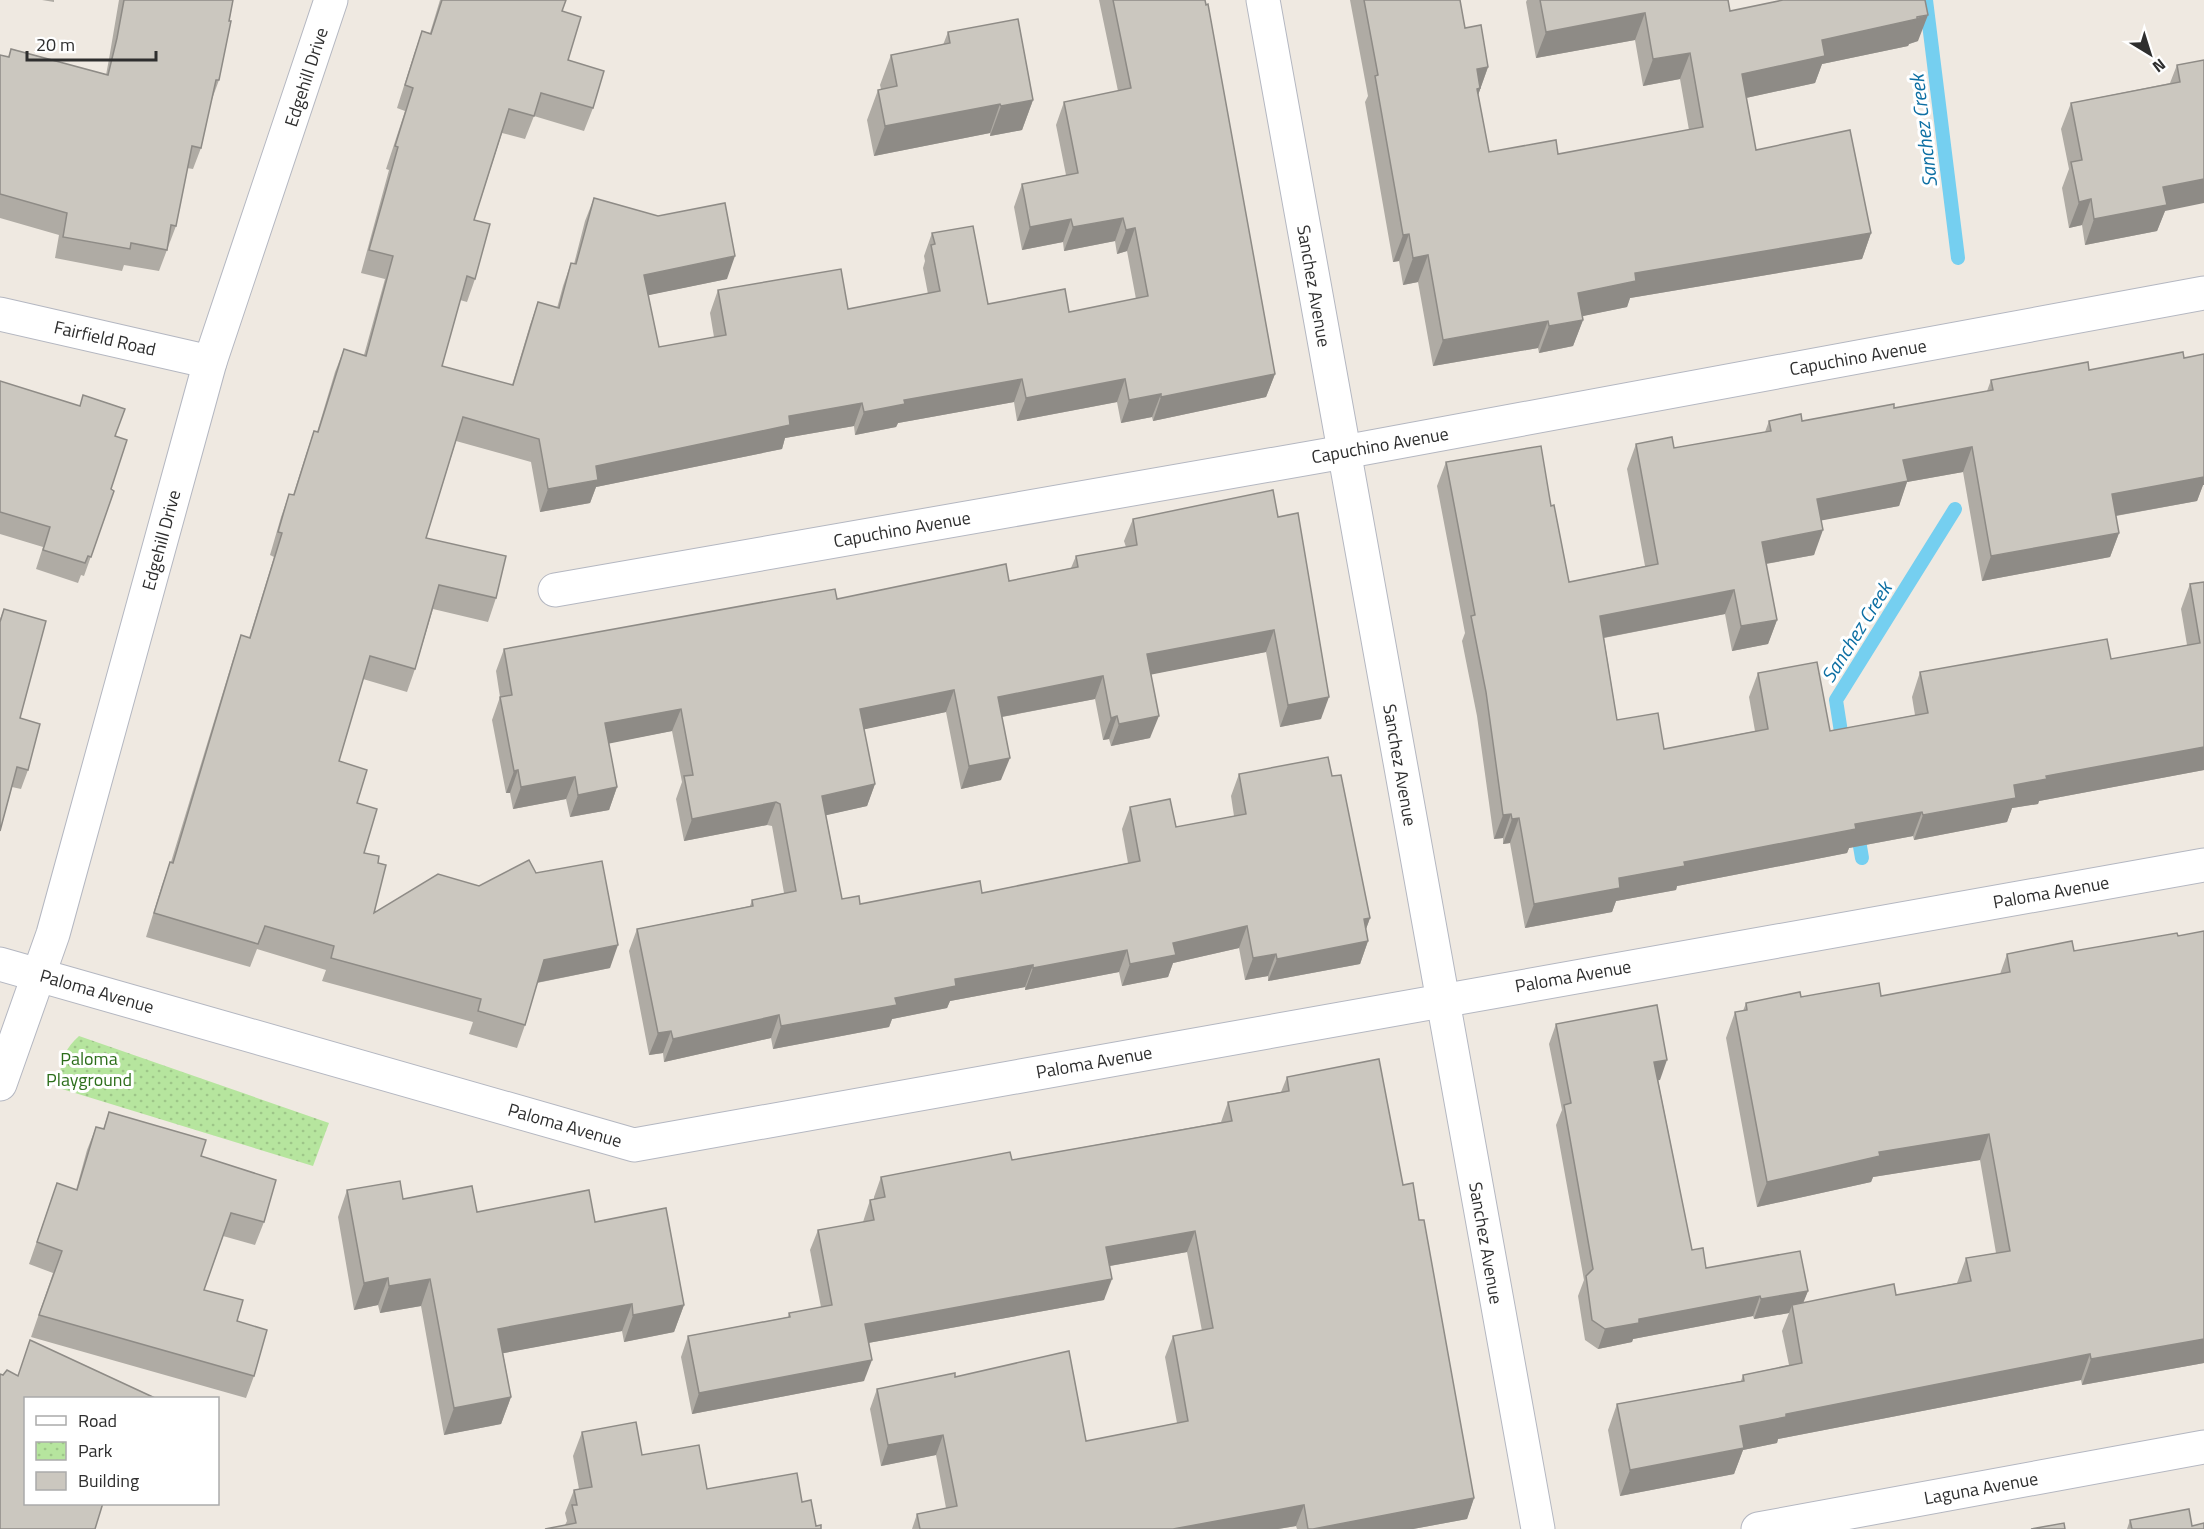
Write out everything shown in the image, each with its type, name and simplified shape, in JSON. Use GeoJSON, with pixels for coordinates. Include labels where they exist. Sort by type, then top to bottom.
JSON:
{"type":"FeatureCollection","features":[{"type":"Feature","properties":{"kind":"street","name":"Edgehill Drive"},"geometry":{"type":"LineString","coordinates":[[0,1084],[53,934],[210,362],[331,0]]}},
{"type":"Feature","properties":{"kind":"street","name":"Sanchez Avenue"},"geometry":{"type":"LineString","coordinates":[[1263,0],[1538,1529]]}},
{"type":"Feature","properties":{"kind":"street","name":"Capuchino Avenue"},"geometry":{"type":"LineString","coordinates":[[555,590],[1344,452],[2204,293]]}},
{"type":"Feature","properties":{"kind":"street","name":"Fairfield Road"},"geometry":{"type":"LineString","coordinates":[[0,314],[210,362]]}},
{"type":"Feature","properties":{"kind":"street","name":"Paloma Avenue"},"geometry":{"type":"LineString","coordinates":[[0,964],[634,1144],[2204,865]]}},
{"type":"Feature","properties":{"kind":"street","name":"Laguna Avenue"},"geometry":{"type":"LineString","coordinates":[[1758,1529],[2204,1447]]}},
{"type":"Feature","properties":{"kind":"green space","name":"Paloma Playground"},"geometry":{"type":"Polygon","coordinates":[[[79,1036],[329,1123],[313,1166],[62,1089],[60,1074],[65,1053],[79,1036]]]}},
{"type":"Feature","properties":{"kind":"building"},"geometry":{"type":"Polygon","coordinates":[[[124,0],[233,0],[219,80],[216,80],[201,148],[192,146],[176,226],[171,225],[167,250],[131,243],[130,249],[63,237],[67,213],[0,194],[0,55],[9,57],[11,49],[108,75],[124,0]]]}},
{"type":"Feature","properties":{"kind":"building"},"geometry":{"type":"Polygon","coordinates":[[[442,0],[566,0],[562,11],[581,17],[568,60],[604,71],[593,108],[541,93],[534,116],[509,109],[474,220],[490,224],[475,279],[467,276],[442,366],[513,385],[538,302],[559,308],[571,263],[576,264],[594,198],[658,216],[725,203],[735,256],[644,275],[659,347],[726,335],[718,290],[841,269],[848,309],[940,291],[931,245],[935,244],[932,233],[973,226],[988,304],[1065,289],[1069,312],[1148,296],[1135,228],[1126,230],[1123,218],[1073,227],[1071,219],[1030,227],[1022,184],[1078,173],[1064,102],[1131,88],[1113,0],[1205,0],[1206,5],[1208,4],[1275,374],[1161,397],[1161,394],[1129,400],[1125,379],[1026,398],[1022,379],[904,400],[905,404],[864,412],[862,403],[789,416],[790,425],[596,466],[598,480],[548,489],[539,439],[463,417],[426,538],[506,556],[496,598],[439,585],[415,669],[370,656],[339,761],[367,770],[357,803],[377,809],[364,853],[379,856],[378,863],[386,865],[374,913],[438,874],[479,886],[529,860],[536,873],[602,861],[618,945],[544,960],[525,1025],[478,1011],[481,999],[331,958],[334,946],[265,926],[258,944],[154,913],[170,862],[173,863],[241,635],[250,638],[282,533],[278,532],[289,494],[294,495],[314,431],[318,432],[344,349],[366,356],[393,256],[369,250],[398,147],[395,146],[413,88],[405,85],[422,31],[431,34],[442,0]]]}},
{"type":"Feature","properties":{"kind":"building"},"geometry":{"type":"Polygon","coordinates":[[[1364,0],[1460,0],[1465,28],[1481,25],[1488,67],[1477,69],[1480,88],[1477,89],[1489,152],[1556,140],[1558,154],[1703,127],[1690,53],[1653,59],[1645,13],[1546,32],[1540,0],[1728,0],[1730,11],[1783,0],[1925,0],[1928,15],[1822,40],[1825,56],[1742,74],[1756,150],[1850,130],[1871,233],[1635,273],[1636,281],[1578,293],[1583,320],[1549,326],[1548,321],[1443,340],[1428,255],[1413,258],[1409,234],[1403,235],[1364,0]]]}},
{"type":"Feature","properties":{"kind":"building"},"geometry":{"type":"Polygon","coordinates":[[[1018,19],[1033,100],[885,126],[878,90],[897,86],[891,55],[950,43],[948,32],[1018,19]]]}},
{"type":"Feature","properties":{"kind":"building"},"geometry":{"type":"Polygon","coordinates":[[[2204,60],[2204,179],[2163,187],[2167,205],[2094,219],[2091,199],[2079,202],[2071,162],[2082,160],[2071,103],[2180,82],[2177,65],[2204,60]]]}},
{"type":"Feature","properties":{"kind":"building"},"geometry":{"type":"Polygon","coordinates":[[[2183,352],[2184,358],[2204,354],[2204,477],[2112,494],[2119,533],[1991,556],[1972,447],[1903,460],[1908,481],[1817,499],[1823,530],[1762,542],[1777,620],[1741,626],[1734,590],[1600,616],[1617,720],[1658,713],[1664,749],[1768,729],[1758,673],[1817,662],[1830,731],[1928,713],[1920,672],[2107,639],[2111,659],[2200,643],[2190,584],[2204,582],[2204,747],[2046,776],[2047,779],[2014,785],[2016,798],[1923,815],[1922,812],[1855,824],[1856,829],[1684,862],[1685,866],[1619,878],[1620,888],[1534,904],[1519,818],[1512,819],[1511,814],[1503,815],[1486,692],[1471,616],[1475,615],[1446,462],[1541,446],[1551,506],[1554,505],[1569,582],[1658,564],[1636,444],[1672,437],[1674,448],[1771,431],[1769,421],[1801,414],[1802,421],[1894,404],[1894,408],[1993,390],[1991,380],[2088,362],[2089,370],[2183,352]]]}},
{"type":"Feature","properties":{"kind":"building"},"geometry":{"type":"Polygon","coordinates":[[[0,381],[80,406],[83,395],[125,409],[115,436],[127,440],[111,489],[114,491],[91,557],[88,556],[85,563],[43,550],[50,527],[0,512],[0,381]]]}},
{"type":"Feature","properties":{"kind":"building"},"geometry":{"type":"Polygon","coordinates":[[[1273,490],[1278,517],[1298,513],[1329,697],[1288,705],[1274,630],[1147,654],[1159,716],[1119,724],[1117,716],[1111,718],[1103,676],[998,697],[1010,758],[969,766],[954,690],[860,709],[875,784],[822,796],[842,899],[859,896],[860,904],[980,881],[982,893],[1140,861],[1130,807],[1170,799],[1176,827],[1246,814],[1239,774],[1328,757],[1332,776],[1341,775],[1370,918],[1364,919],[1368,941],[1277,959],[1276,954],[1253,958],[1247,926],[1173,943],[1176,955],[1130,964],[1127,950],[1033,968],[1033,965],[955,979],[956,986],[895,998],[897,1005],[781,1026],[779,1015],[673,1039],[671,1031],[658,1033],[637,929],[753,906],[752,900],[796,891],[780,804],[776,802],[692,819],[684,776],[693,775],[681,709],[605,723],[617,787],[578,795],[575,777],[521,787],[518,770],[514,771],[500,697],[512,695],[504,649],[835,589],[837,599],[1006,564],[1009,581],[1078,567],[1076,556],[1137,545],[1133,519],[1273,490]]]}},
{"type":"Feature","properties":{"kind":"building"},"geometry":{"type":"Polygon","coordinates":[[[4,609],[46,621],[20,718],[40,724],[28,770],[17,767],[0,831],[0,622],[4,609]]]}},
{"type":"Feature","properties":{"kind":"building"},"geometry":{"type":"Polygon","coordinates":[[[2204,931],[2204,1339],[2091,1359],[2090,1354],[1786,1414],[1786,1417],[1740,1426],[1744,1448],[1630,1470],[1617,1404],[1744,1381],[1743,1375],[1802,1363],[1792,1305],[1894,1284],[1896,1295],[1971,1281],[1966,1258],[2010,1251],[1989,1134],[1879,1152],[1880,1156],[1767,1182],[1735,1012],[1747,1010],[1746,1003],[1800,992],[1801,997],[1879,983],[1881,996],[2010,972],[2007,954],[2072,941],[2074,951],[2177,933],[2178,936],[2204,931]]]}},
{"type":"Feature","properties":{"kind":"building"},"geometry":{"type":"Polygon","coordinates":[[[1657,1005],[1667,1060],[1654,1062],[1692,1250],[1703,1248],[1706,1268],[1800,1251],[1808,1291],[1761,1299],[1760,1296],[1639,1319],[1639,1323],[1605,1329],[1592,1320],[1586,1276],[1593,1269],[1564,1105],[1571,1103],[1556,1024],[1657,1005]]]}},
{"type":"Feature","properties":{"kind":"building"},"geometry":{"type":"Polygon","coordinates":[[[1379,1059],[1403,1185],[1413,1183],[1419,1220],[1424,1220],[1474,1498],[1313,1529],[1308,1529],[1304,1505],[1173,1529],[920,1529],[917,1514],[957,1506],[943,1435],[888,1445],[877,1389],[955,1373],[955,1377],[1069,1351],[1086,1441],[1188,1421],[1173,1336],[1213,1328],[1195,1231],[1106,1247],[1112,1279],[865,1324],[872,1360],[699,1393],[688,1336],[790,1317],[789,1313],[832,1305],[818,1230],[874,1220],[870,1200],[885,1197],[881,1177],[1010,1152],[1012,1160],[1232,1121],[1228,1102],[1289,1091],[1287,1077],[1379,1059]]]}},
{"type":"Feature","properties":{"kind":"building"},"geometry":{"type":"Polygon","coordinates":[[[109,1112],[206,1140],[201,1156],[276,1180],[264,1222],[231,1213],[204,1290],[243,1300],[237,1321],[267,1330],[254,1376],[39,1315],[62,1251],[37,1242],[57,1183],[77,1190],[96,1127],[104,1129],[109,1112]]]}},
{"type":"Feature","properties":{"kind":"building"},"geometry":{"type":"Polygon","coordinates":[[[400,1181],[403,1199],[472,1186],[477,1212],[589,1190],[595,1222],[666,1208],[684,1305],[633,1315],[632,1304],[498,1329],[511,1397],[454,1408],[430,1279],[389,1286],[388,1278],[364,1283],[347,1190],[400,1181]]]}},
{"type":"Feature","properties":{"kind":"building"},"geometry":{"type":"Polygon","coordinates":[[[30,1340],[153,1397],[24,1397],[24,1505],[102,1505],[95,1529],[0,1529],[0,1374],[3,1375],[7,1370],[18,1376],[30,1340]]]}},
{"type":"Feature","properties":{"kind":"building"},"geometry":{"type":"Polygon","coordinates":[[[636,1422],[642,1455],[699,1445],[707,1489],[797,1473],[802,1502],[811,1500],[816,1526],[821,1525],[821,1529],[545,1529],[576,1523],[572,1505],[577,1505],[574,1490],[592,1487],[582,1432],[636,1422]]]}},
{"type":"Feature","properties":{"kind":"building"},"geometry":{"type":"Polygon","coordinates":[[[2189,1509],[2192,1526],[2204,1523],[2204,1529],[2132,1529],[2130,1520],[2189,1509]]]}},
{"type":"Feature","properties":{"kind":"building"},"geometry":{"type":"Polygon","coordinates":[[[2064,1523],[2065,1529],[2031,1529],[2064,1523]]]}},
{"type":"Feature","properties":{"kind":"waterway","name":"Sanchez Creek"},"geometry":{"type":"LineString","coordinates":[[1926,0],[1958,258]]}},
{"type":"Feature","properties":{"kind":"waterway","name":"Sanchez Creek"},"geometry":{"type":"LineString","coordinates":[[1843,745],[1836,700],[1955,509]]}},
{"type":"Feature","properties":{"kind":"waterway","name":"Sanchez Creek"},"geometry":{"type":"LineString","coordinates":[[1857,829],[1862,858]]}}]}
